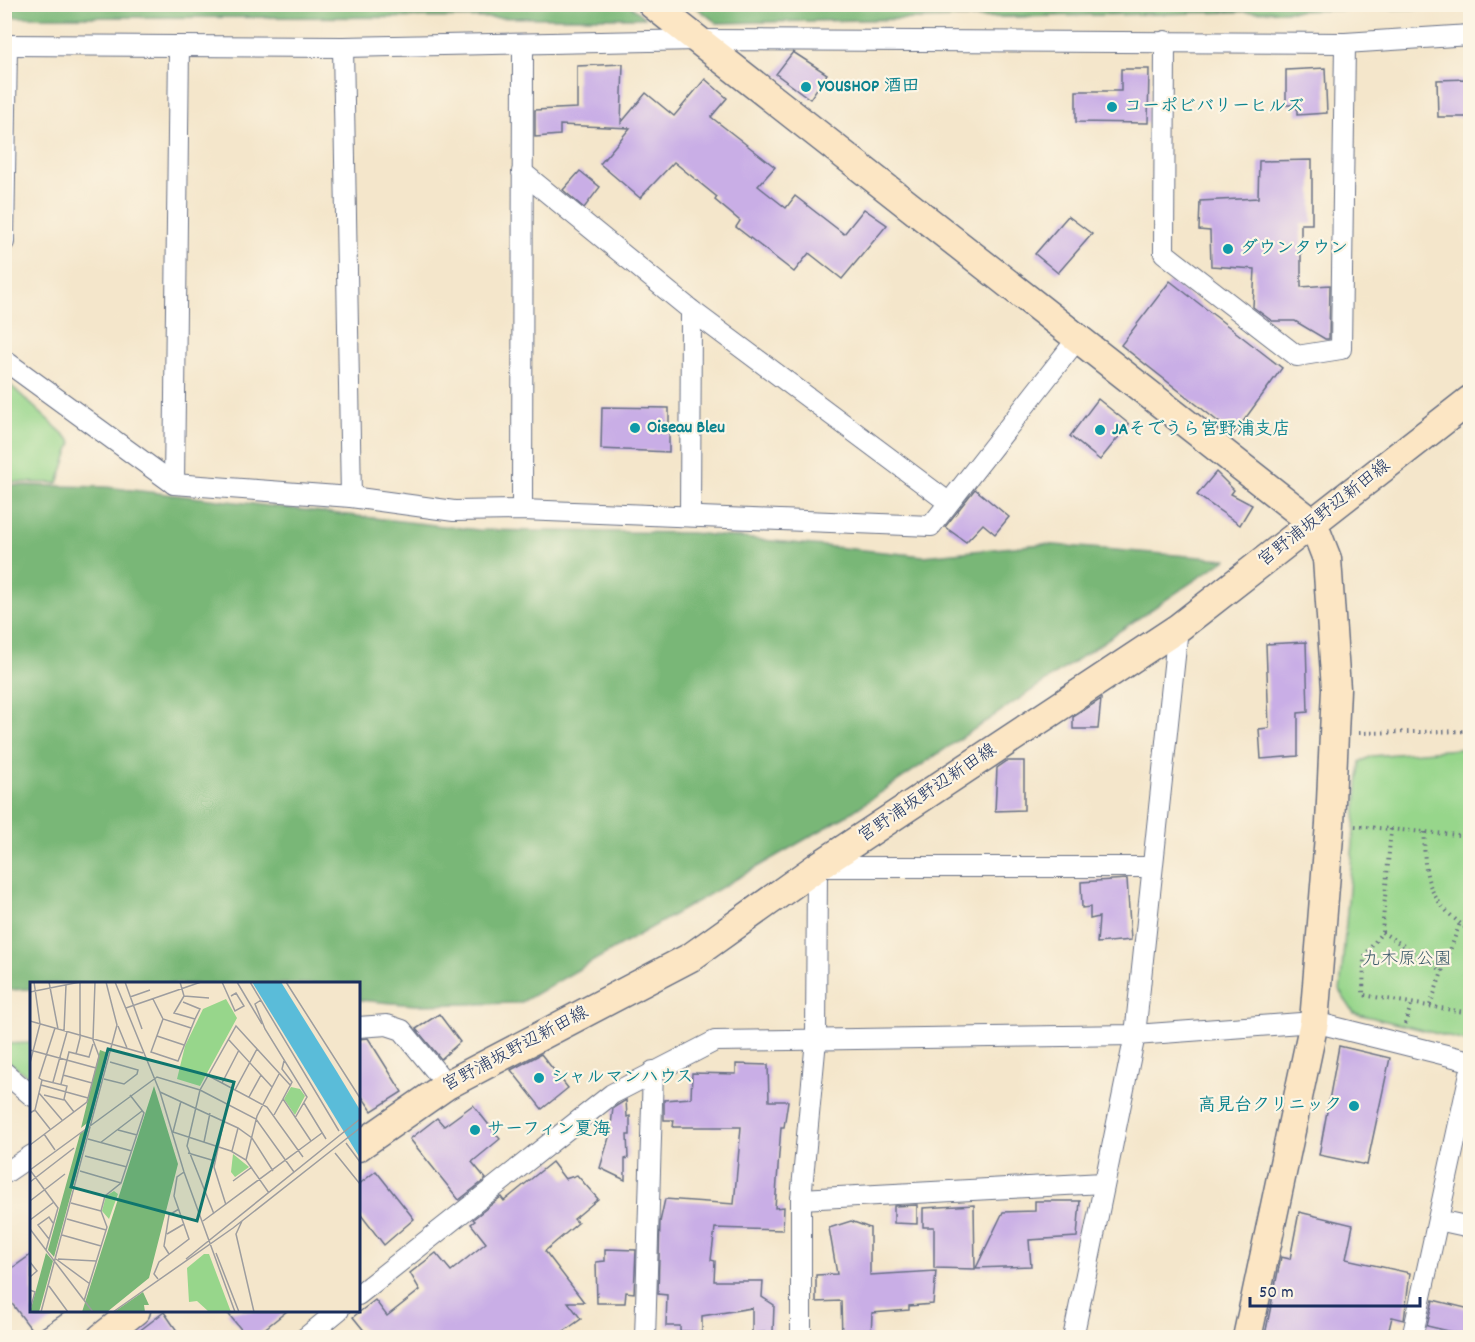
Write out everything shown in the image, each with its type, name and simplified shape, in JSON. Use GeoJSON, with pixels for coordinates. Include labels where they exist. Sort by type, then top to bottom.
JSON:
{"type":"FeatureCollection","features":[{"type":"Feature","properties":{"kind":"street"},"geometry":{"type":"LineString","coordinates":[[652,4],[1313,523],[1327,560],[1336,689],[1330,824],[1314,1022],[1247,1338]]}},
{"type":"Feature","properties":{"kind":"street"},"geometry":{"type":"LineString","coordinates":[[4,242],[6,45],[344,47],[698,40],[1165,41],[1345,44],[1470,35]]}},
{"type":"Feature","properties":{"kind":"street"},"geometry":{"type":"LineString","coordinates":[[1165,41],[1164,253],[1297,356],[1341,349],[1345,44]]}},
{"type":"Feature","properties":{"kind":"street"},"geometry":{"type":"LineString","coordinates":[[522,510],[523,44]]}},
{"type":"Feature","properties":{"kind":"street"},"geometry":{"type":"LineString","coordinates":[[174,484],[179,46]]}},
{"type":"Feature","properties":{"kind":"street"},"geometry":{"type":"LineString","coordinates":[[344,47],[351,497]]}},
{"type":"Feature","properties":{"kind":"street"},"geometry":{"type":"LineString","coordinates":[[522,172],[691,310],[948,502]]}},
{"type":"Feature","properties":{"kind":"street"},"geometry":{"type":"LineString","coordinates":[[690,516],[691,310]]}},
{"type":"Feature","properties":{"kind":"street"},"geometry":{"type":"LineString","coordinates":[[4,360],[174,484],[351,497],[454,511],[522,510],[931,526],[1078,338]]}},
{"type":"Feature","properties":{"kind":"street","name":"宮野浦坂野辺新田線"},"geometry":{"type":"LineString","coordinates":[[360,1146],[447,1085],[691,957],[817,867],[1178,628],[1470,400]]}},
{"type":"Feature","properties":{"kind":"street"},"geometry":{"type":"LineString","coordinates":[[1073,1338],[1135,1035],[1178,628]]}},
{"type":"Feature","properties":{"kind":"street"},"geometry":{"type":"LineString","coordinates":[[801,1338],[801,1199],[816,1040],[817,867],[1151,867]]}},
{"type":"Feature","properties":{"kind":"street"},"geometry":{"type":"LineString","coordinates":[[360,1292],[612,1094],[715,1041],[1135,1035],[1314,1022],[1470,1061]]}},
{"type":"Feature","properties":{"kind":"street"},"geometry":{"type":"LineString","coordinates":[[360,1027],[387,1024],[402,1030],[447,1085]]}},
{"type":"Feature","properties":{"kind":"street"},"geometry":{"type":"LineString","coordinates":[[645,1338],[653,1071]]}},
{"type":"Feature","properties":{"kind":"street"},"geometry":{"type":"LineString","coordinates":[[4,1072],[30,1094]]}},
{"type":"Feature","properties":{"kind":"street"},"geometry":{"type":"LineString","coordinates":[[1412,1338],[1470,1072]]}},
{"type":"Feature","properties":{"kind":"street"},"geometry":{"type":"LineString","coordinates":[[4,1174],[30,1156]]}},
{"type":"Feature","properties":{"kind":"street"},"geometry":{"type":"LineString","coordinates":[[801,1199],[1103,1183]]}},
{"type":"Feature","properties":{"kind":"street"},"geometry":{"type":"LineString","coordinates":[[1438,1220],[1470,1227]]}},
{"type":"Feature","properties":{"kind":"street"},"geometry":{"type":"LineString","coordinates":[[101,1338],[135,1312]]}},
{"type":"Feature","properties":{"kind":"street"},"geometry":{"type":"LineString","coordinates":[[305,1338],[338,1312]]}},
{"type":"Feature","properties":{"kind":"path"},"geometry":{"type":"LineString","coordinates":[[1335,734],[1470,731]]}},
{"type":"Feature","properties":{"kind":"path"},"geometry":{"type":"LineString","coordinates":[[1330,824],[1470,836]]}},
{"type":"Feature","properties":{"kind":"path"},"geometry":{"type":"LineString","coordinates":[[1391,829],[1382,932],[1364,957],[1363,995],[1470,1013]]}},
{"type":"Feature","properties":{"kind":"path"},"geometry":{"type":"LineString","coordinates":[[1425,832],[1423,863],[1431,890],[1449,916],[1470,931]]}},
{"type":"Feature","properties":{"kind":"path"},"geometry":{"type":"LineString","coordinates":[[1430,1005],[1460,923]]}},
{"type":"Feature","properties":{"kind":"path"},"geometry":{"type":"LineString","coordinates":[[1382,932],[1443,971]]}},
{"type":"Feature","properties":{"kind":"green space"},"geometry":{"type":"Polygon","coordinates":[[[5,4],[628,4],[645,18],[5,17],[5,4]]]}},
{"type":"Feature","properties":{"kind":"green space"},"geometry":{"type":"Polygon","coordinates":[[[1437,4],[1437,8],[717,23],[693,5],[1437,4]]]}},
{"type":"Feature","properties":{"kind":"green space"},"geometry":{"type":"Polygon","coordinates":[[[5,380],[72,442],[58,483],[5,482],[5,380]]]}},
{"type":"Feature","properties":{"kind":"green space"},"geometry":{"type":"Polygon","coordinates":[[[5,485],[106,487],[478,530],[692,533],[924,556],[1042,544],[1226,559],[846,816],[520,1003],[415,1005],[360,1000],[360,982],[30,982],[30,989],[5,990],[5,485]]]}},
{"type":"Feature","properties":{"kind":"green space","name":"九木原公園"},"geometry":{"type":"Polygon","coordinates":[[[1470,748],[1470,1042],[1354,1013],[1340,992],[1360,762],[1372,756],[1470,748]]]}},
{"type":"Feature","properties":{"kind":"green space"},"geometry":{"type":"Polygon","coordinates":[[[30,1043],[30,1078],[4,1058],[5,1044],[30,1043]]]}},
{"type":"Feature","properties":{"kind":"building","name":"YOUSHOP 酒田"},"geometry":{"type":"Polygon","coordinates":[[[793,52],[827,74],[810,99],[776,74],[793,52]]]}},
{"type":"Feature","properties":{"kind":"building"},"geometry":{"type":"Polygon","coordinates":[[[623,64],[621,123],[646,93],[674,116],[705,79],[727,98],[711,117],[775,167],[758,186],[786,208],[795,196],[844,234],[864,209],[887,225],[842,279],[809,253],[794,272],[736,227],[740,221],[715,200],[717,197],[674,162],[640,198],[600,164],[630,128],[560,125],[560,135],[535,137],[535,110],[577,108],[577,66],[623,64]]]}},
{"type":"Feature","properties":{"kind":"building"},"geometry":{"type":"Polygon","coordinates":[[[1325,68],[1327,113],[1297,115],[1297,105],[1286,105],[1286,70],[1325,68]]]}},
{"type":"Feature","properties":{"kind":"building","name":"コーポビバリーヒルズ"},"geometry":{"type":"Polygon","coordinates":[[[1121,69],[1149,69],[1148,123],[1076,122],[1076,91],[1121,91],[1121,69]]]}},
{"type":"Feature","properties":{"kind":"building"},"geometry":{"type":"Polygon","coordinates":[[[1467,79],[1468,117],[1438,117],[1437,80],[1467,79]]]}},
{"type":"Feature","properties":{"kind":"building"},"geometry":{"type":"Polygon","coordinates":[[[1312,160],[1312,224],[1301,224],[1301,287],[1330,285],[1329,339],[1325,339],[1295,321],[1272,321],[1253,307],[1255,269],[1211,266],[1210,231],[1199,230],[1200,201],[1258,198],[1259,161],[1312,160]]]}},
{"type":"Feature","properties":{"kind":"building"},"geometry":{"type":"Polygon","coordinates":[[[580,171],[600,187],[584,208],[563,190],[580,171]]]}},
{"type":"Feature","properties":{"kind":"building"},"geometry":{"type":"Polygon","coordinates":[[[1068,216],[1092,234],[1058,273],[1035,254],[1068,216]]]}},
{"type":"Feature","properties":{"kind":"building"},"geometry":{"type":"Polygon","coordinates":[[[1170,281],[1282,368],[1234,434],[1121,345],[1170,281]]]}},
{"type":"Feature","properties":{"kind":"building","name":"JAそでうら宮野浦支店"},"geometry":{"type":"Polygon","coordinates":[[[1098,399],[1129,424],[1100,460],[1070,436],[1098,399]]]}},
{"type":"Feature","properties":{"kind":"building","name":"Oiseau Bleu"},"geometry":{"type":"Polygon","coordinates":[[[602,407],[669,408],[669,452],[601,449],[602,407]]]}},
{"type":"Feature","properties":{"kind":"building"},"geometry":{"type":"Polygon","coordinates":[[[1216,472],[1234,490],[1231,494],[1252,505],[1240,525],[1197,495],[1216,472]]]}},
{"type":"Feature","properties":{"kind":"building"},"geometry":{"type":"Polygon","coordinates":[[[975,489],[1009,517],[995,534],[983,524],[966,542],[945,527],[975,489]]]}},
{"type":"Feature","properties":{"kind":"building"},"geometry":{"type":"Polygon","coordinates":[[[1306,642],[1308,712],[1298,713],[1298,756],[1261,759],[1259,729],[1269,728],[1266,644],[1306,642]]]}},
{"type":"Feature","properties":{"kind":"building"},"geometry":{"type":"Polygon","coordinates":[[[1101,699],[1098,729],[1073,729],[1073,717],[1101,699]]]}},
{"type":"Feature","properties":{"kind":"building"},"geometry":{"type":"Polygon","coordinates":[[[1007,761],[1024,761],[1024,810],[995,811],[997,768],[1007,761]]]}},
{"type":"Feature","properties":{"kind":"building"},"geometry":{"type":"Polygon","coordinates":[[[1127,879],[1131,940],[1097,943],[1099,917],[1090,919],[1090,907],[1082,908],[1081,882],[1127,879]]]}},
{"type":"Feature","properties":{"kind":"building"},"geometry":{"type":"Polygon","coordinates":[[[439,1014],[460,1042],[441,1059],[416,1029],[439,1014]]]}},
{"type":"Feature","properties":{"kind":"building"},"geometry":{"type":"Polygon","coordinates":[[[368,1038],[402,1092],[372,1111],[360,1094],[360,1039],[368,1038]]]}},
{"type":"Feature","properties":{"kind":"building","name":"高見台クリニック"},"geometry":{"type":"Polygon","coordinates":[[[1339,1046],[1390,1058],[1367,1165],[1319,1155],[1339,1046]]]}},
{"type":"Feature","properties":{"kind":"building","name":"シャルマンハウス"},"geometry":{"type":"Polygon","coordinates":[[[541,1054],[568,1088],[542,1109],[511,1070],[541,1054]]]}},
{"type":"Feature","properties":{"kind":"building"},"geometry":{"type":"Polygon","coordinates":[[[736,1064],[768,1065],[769,1101],[788,1101],[784,1127],[781,1127],[775,1208],[784,1207],[783,1230],[715,1228],[711,1260],[715,1261],[714,1281],[763,1281],[762,1297],[774,1305],[773,1332],[752,1333],[752,1308],[702,1316],[702,1332],[680,1331],[680,1326],[666,1326],[667,1295],[658,1294],[660,1222],[665,1199],[734,1204],[741,1127],[673,1127],[674,1120],[664,1120],[664,1100],[691,1098],[692,1073],[736,1074],[736,1064]]]}},
{"type":"Feature","properties":{"kind":"building"},"geometry":{"type":"Polygon","coordinates":[[[626,1100],[627,1117],[630,1116],[630,1135],[627,1135],[628,1158],[625,1159],[625,1180],[600,1168],[610,1134],[613,1108],[626,1100]]]}},
{"type":"Feature","properties":{"kind":"building"},"geometry":{"type":"Polygon","coordinates":[[[473,1105],[500,1139],[472,1162],[486,1179],[459,1200],[410,1139],[437,1118],[444,1126],[473,1105]]]}},
{"type":"Feature","properties":{"kind":"building"},"geometry":{"type":"Polygon","coordinates":[[[552,1162],[565,1179],[577,1175],[598,1199],[574,1219],[578,1223],[545,1251],[584,1302],[568,1302],[581,1319],[554,1338],[370,1338],[353,1317],[375,1300],[387,1316],[420,1290],[410,1273],[436,1253],[451,1271],[486,1243],[471,1224],[475,1221],[473,1219],[501,1197],[504,1201],[552,1162]]]}},
{"type":"Feature","properties":{"kind":"building"},"geometry":{"type":"Polygon","coordinates":[[[376,1171],[414,1219],[384,1245],[360,1214],[360,1183],[376,1171]]]}},
{"type":"Feature","properties":{"kind":"building"},"geometry":{"type":"Polygon","coordinates":[[[1035,1201],[1080,1201],[1077,1237],[1029,1240],[1031,1266],[976,1268],[1003,1212],[1035,1211],[1035,1201]]]}},
{"type":"Feature","properties":{"kind":"building"},"geometry":{"type":"Polygon","coordinates":[[[917,1205],[917,1224],[894,1223],[894,1206],[917,1205]]]}},
{"type":"Feature","properties":{"kind":"building"},"geometry":{"type":"Polygon","coordinates":[[[974,1205],[975,1269],[934,1268],[934,1227],[923,1227],[923,1208],[974,1205]]]}},
{"type":"Feature","properties":{"kind":"building"},"geometry":{"type":"Polygon","coordinates":[[[1299,1212],[1353,1225],[1346,1259],[1410,1273],[1404,1320],[1392,1317],[1387,1338],[1341,1338],[1325,1333],[1324,1338],[1277,1338],[1265,1335],[1281,1257],[1290,1259],[1299,1212]]]}},
{"type":"Feature","properties":{"kind":"building"},"geometry":{"type":"Polygon","coordinates":[[[851,1221],[870,1228],[870,1275],[936,1271],[933,1304],[909,1306],[909,1310],[872,1313],[871,1338],[842,1338],[841,1301],[816,1302],[816,1275],[837,1274],[829,1228],[851,1221]]]}},
{"type":"Feature","properties":{"kind":"building"},"geometry":{"type":"Polygon","coordinates":[[[605,1249],[636,1250],[634,1293],[626,1292],[625,1303],[597,1303],[596,1262],[605,1261],[605,1249]]]}},
{"type":"Feature","properties":{"kind":"building"},"geometry":{"type":"Polygon","coordinates":[[[30,1255],[30,1312],[66,1312],[34,1333],[4,1293],[4,1274],[30,1255]]]}},
{"type":"Feature","properties":{"kind":"building"},"geometry":{"type":"Polygon","coordinates":[[[1433,1300],[1470,1309],[1470,1336],[1427,1326],[1433,1300]]]}},
{"type":"Feature","properties":{"kind":"building"},"geometry":{"type":"Polygon","coordinates":[[[164,1312],[182,1338],[130,1338],[164,1312]]]}},
{"type":"Feature","properties":{"kind":"building"},"geometry":{"type":"Polygon","coordinates":[[[227,1312],[286,1312],[253,1338],[248,1338],[227,1312]]]}},
{"type":"Feature","properties":{"kind":"place","name":"YOUSHOP 酒田"},"geometry":{"type":"Point","coordinates":[806,87]}},
{"type":"Feature","properties":{"kind":"place","name":"コーポビバリーヒルズ"},"geometry":{"type":"Point","coordinates":[1112,107]}},
{"type":"Feature","properties":{"kind":"place","name":"ダウンタウン"},"geometry":{"type":"Point","coordinates":[1228,249]}},
{"type":"Feature","properties":{"kind":"place","name":"Oiseau Bleu"},"geometry":{"type":"Point","coordinates":[635,428]}},
{"type":"Feature","properties":{"kind":"place","name":"JAそでうら宮野浦支店"},"geometry":{"type":"Point","coordinates":[1100,430]}},
{"type":"Feature","properties":{"kind":"place","name":"シャルマンハウス"},"geometry":{"type":"Point","coordinates":[539,1078]}},
{"type":"Feature","properties":{"kind":"place","name":"高見台クリニック"},"geometry":{"type":"Point","coordinates":[1354,1106]}},
{"type":"Feature","properties":{"kind":"place","name":"サーフィン夏海"},"geometry":{"type":"Point","coordinates":[475,1130]}}]}
